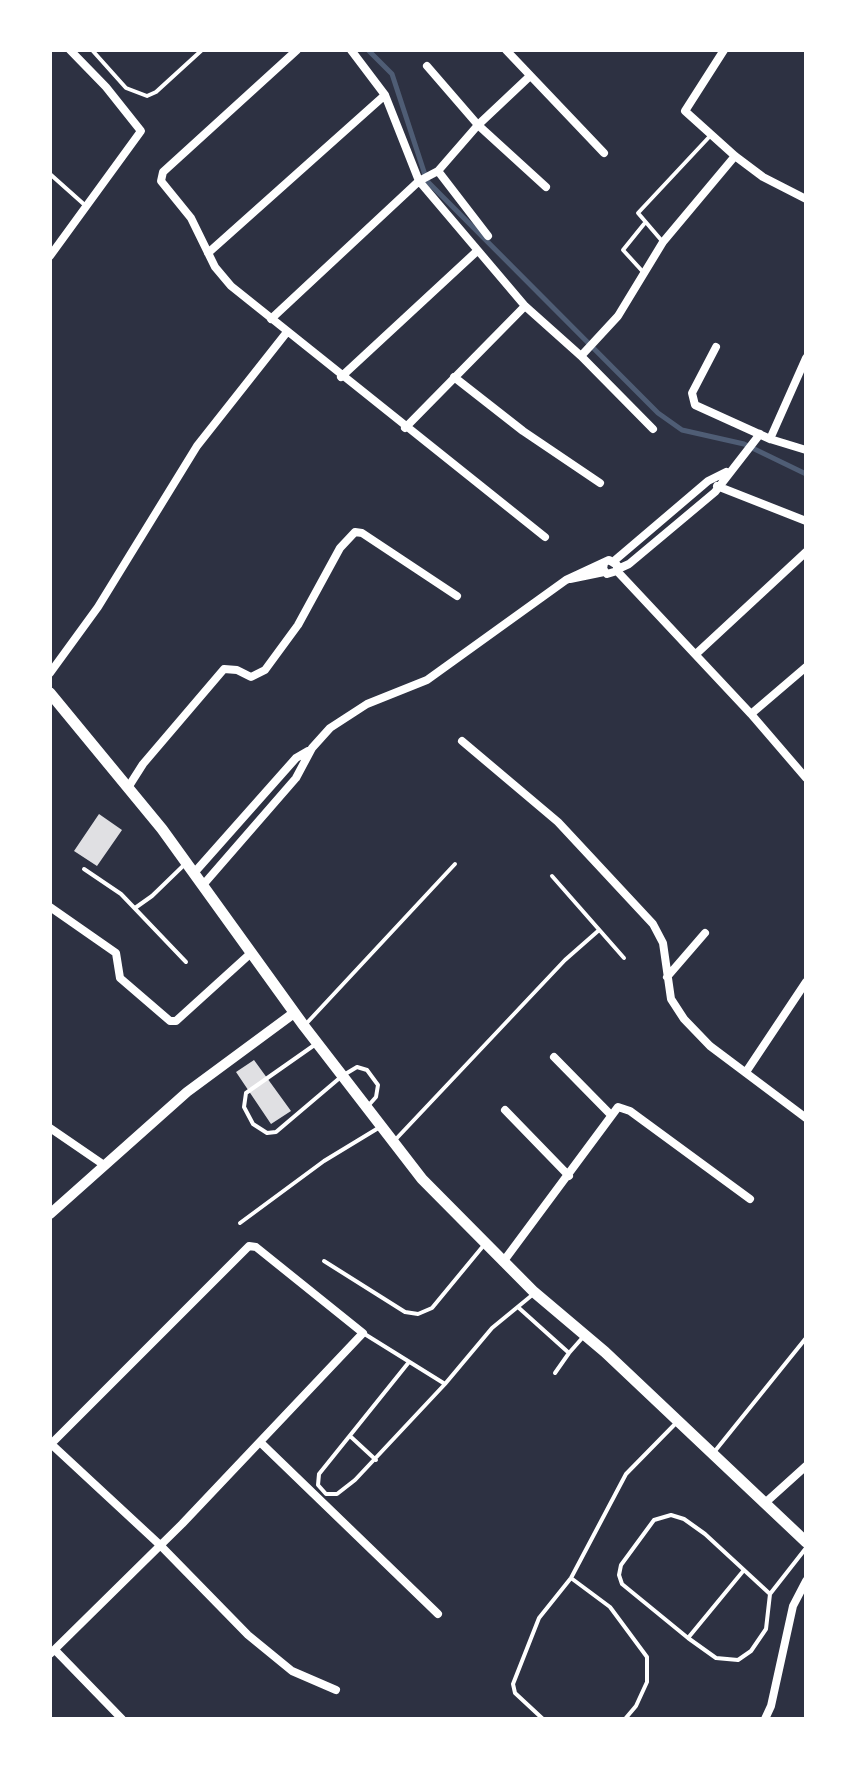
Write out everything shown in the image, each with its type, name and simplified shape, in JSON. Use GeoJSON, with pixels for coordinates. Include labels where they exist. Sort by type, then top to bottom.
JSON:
{"type":"FeatureCollection","features":[{"type":"Feature","properties":{"kind":"main road"},"geometry":{"type":"LineString","coordinates":[[50,693],[129,786],[392,1143],[484,1245],[806,1545]]}},
{"type":"Feature","properties":{"kind":"street"},"geometry":{"type":"LineString","coordinates":[[50,256],[141,131],[70,50]]}},
{"type":"Feature","properties":{"kind":"street"},"geometry":{"type":"LineString","coordinates":[[296,50],[160,177],[191,218],[208,253],[232,286],[545,538]]}},
{"type":"Feature","properties":{"kind":"street"},"geometry":{"type":"LineString","coordinates":[[350,50],[385,95],[422,181],[476,252],[525,306],[587,350],[653,429]]}},
{"type":"Feature","properties":{"kind":"street"},"geometry":{"type":"LineString","coordinates":[[506,50],[604,153]]}},
{"type":"Feature","properties":{"kind":"street"},"geometry":{"type":"LineString","coordinates":[[710,51],[721,54],[685,112],[763,177],[806,200]]}},
{"type":"Feature","properties":{"kind":"street"},"geometry":{"type":"LineString","coordinates":[[428,66],[478,125],[546,187]]}},
{"type":"Feature","properties":{"kind":"street"},"geometry":{"type":"LineString","coordinates":[[272,319],[436,172],[530,76]]}},
{"type":"Feature","properties":{"kind":"street"},"geometry":{"type":"LineString","coordinates":[[208,253],[385,95]]}},
{"type":"Feature","properties":{"kind":"street"},"geometry":{"type":"LineString","coordinates":[[587,350],[618,316],[663,242],[735,156]]}},
{"type":"Feature","properties":{"kind":"street"},"geometry":{"type":"LineString","coordinates":[[436,172],[488,236]]}},
{"type":"Feature","properties":{"kind":"street"},"geometry":{"type":"LineString","coordinates":[[341,377],[476,252]]}},
{"type":"Feature","properties":{"kind":"street"},"geometry":{"type":"LineString","coordinates":[[405,428],[525,306]]}},
{"type":"Feature","properties":{"kind":"street"},"geometry":{"type":"LineString","coordinates":[[50,673],[98,607],[197,446],[287,332]]}},
{"type":"Feature","properties":{"kind":"street"},"geometry":{"type":"LineString","coordinates":[[716,348],[692,393],[692,401],[704,412],[806,450]]}},
{"type":"Feature","properties":{"kind":"street"},"geometry":{"type":"LineString","coordinates":[[770,439],[806,358]]}},
{"type":"Feature","properties":{"kind":"street"},"geometry":{"type":"LineString","coordinates":[[454,377],[600,483]]}},
{"type":"Feature","properties":{"kind":"street"},"geometry":{"type":"LineString","coordinates":[[190,868],[296,758],[312,748],[344,716],[427,680],[566,580],[629,564],[719,487],[760,434]]}},
{"type":"Feature","properties":{"kind":"street"},"geometry":{"type":"LineString","coordinates":[[613,570],[708,481],[730,470]]}},
{"type":"Feature","properties":{"kind":"street"},"geometry":{"type":"LineString","coordinates":[[708,481],[806,521]]}},
{"type":"Feature","properties":{"kind":"street"},"geometry":{"type":"LineString","coordinates":[[129,786],[224,669],[237,670],[252,678],[265,670],[298,625],[352,533],[362,533],[457,596]]}},
{"type":"Feature","properties":{"kind":"street"},"geometry":{"type":"LineString","coordinates":[[696,654],[806,552]]}},
{"type":"Feature","properties":{"kind":"street"},"geometry":{"type":"LineString","coordinates":[[613,570],[752,714],[806,778]]}},
{"type":"Feature","properties":{"kind":"street"},"geometry":{"type":"LineString","coordinates":[[752,714],[806,668]]}},
{"type":"Feature","properties":{"kind":"street"},"geometry":{"type":"LineString","coordinates":[[462,741],[558,822],[653,924],[663,943],[671,1000],[684,1020],[710,1046],[806,1118]]}},
{"type":"Feature","properties":{"kind":"street"},"geometry":{"type":"LineString","coordinates":[[204,885],[296,778],[312,748]]}},
{"type":"Feature","properties":{"kind":"street"},"geometry":{"type":"LineString","coordinates":[[50,907],[116,952],[120,978],[170,1022],[176,1021],[251,953]]}},
{"type":"Feature","properties":{"kind":"street"},"geometry":{"type":"LineString","coordinates":[[667,977],[705,933]]}},
{"type":"Feature","properties":{"kind":"street"},"geometry":{"type":"LineString","coordinates":[[746,1072],[806,982]]}},
{"type":"Feature","properties":{"kind":"street"},"geometry":{"type":"LineString","coordinates":[[50,1214],[187,1092],[294,1013]]}},
{"type":"Feature","properties":{"kind":"street"},"geometry":{"type":"LineString","coordinates":[[554,1056],[610,1115]]}},
{"type":"Feature","properties":{"kind":"street"},"geometry":{"type":"LineString","coordinates":[[503,1262],[618,1107],[625,1107],[750,1199]]}},
{"type":"Feature","properties":{"kind":"street"},"geometry":{"type":"LineString","coordinates":[[505,1110],[569,1176]]}},
{"type":"Feature","properties":{"kind":"street"},"geometry":{"type":"LineString","coordinates":[[50,1128],[104,1164]]}},
{"type":"Feature","properties":{"kind":"street"},"geometry":{"type":"LineString","coordinates":[[122,1719],[52,1652],[160,1545],[363,1333],[256,1247],[249,1246],[50,1444],[160,1545],[248,1636],[292,1671],[336,1690]]}},
{"type":"Feature","properties":{"kind":"street"},"geometry":{"type":"LineString","coordinates":[[260,1442],[438,1614]]}},
{"type":"Feature","properties":{"kind":"street"},"geometry":{"type":"LineString","coordinates":[[764,1503],[806,1466]]}},
{"type":"Feature","properties":{"kind":"street"},"geometry":{"type":"LineString","coordinates":[[765,1719],[794,1606],[806,1581]]}},
{"type":"Feature","properties":{"kind":"lane"},"geometry":{"type":"LineString","coordinates":[[92,50],[126,88],[146,96],[156,92],[202,50]]}},
{"type":"Feature","properties":{"kind":"lane"},"geometry":{"type":"LineString","coordinates":[[663,242],[638,213],[712,135]]}},
{"type":"Feature","properties":{"kind":"lane"},"geometry":{"type":"LineString","coordinates":[[50,174],[88,208]]}},
{"type":"Feature","properties":{"kind":"lane"},"geometry":{"type":"LineString","coordinates":[[644,223],[623,250],[644,273]]}},
{"type":"Feature","properties":{"kind":"lane"},"geometry":{"type":"LineString","coordinates":[[304,1026],[455,864]]}},
{"type":"Feature","properties":{"kind":"lane"},"geometry":{"type":"LineString","coordinates":[[135,908],[190,868]]}},
{"type":"Feature","properties":{"kind":"lane"},"geometry":{"type":"LineString","coordinates":[[84,869],[135,908],[186,962]]}},
{"type":"Feature","properties":{"kind":"lane"},"geometry":{"type":"LineString","coordinates":[[552,876],[624,958]]}},
{"type":"Feature","properties":{"kind":"lane"},"geometry":{"type":"LineString","coordinates":[[392,1143],[565,960],[598,931]]}},
{"type":"Feature","properties":{"kind":"lane"},"geometry":{"type":"LineString","coordinates":[[317,1043],[246,1092],[244,1107],[253,1124],[268,1133],[276,1132],[342,1076],[357,1068],[375,1076],[378,1085],[376,1097],[366,1109]]}},
{"type":"Feature","properties":{"kind":"lane"},"geometry":{"type":"LineString","coordinates":[[240,1224],[324,1161],[380,1127]]}},
{"type":"Feature","properties":{"kind":"lane"},"geometry":{"type":"LineString","coordinates":[[324,1261],[405,1312],[418,1314],[432,1308],[484,1245]]}},
{"type":"Feature","properties":{"kind":"lane"},"geometry":{"type":"LineString","coordinates":[[408,1362],[319,1474],[321,1490],[331,1496],[337,1494],[376,1460],[492,1328],[534,1292]]}},
{"type":"Feature","properties":{"kind":"lane"},"geometry":{"type":"LineString","coordinates":[[519,1308],[569,1354]]}},
{"type":"Feature","properties":{"kind":"lane"},"geometry":{"type":"LineString","coordinates":[[363,1333],[445,1384]]}},
{"type":"Feature","properties":{"kind":"lane"},"geometry":{"type":"LineString","coordinates":[[555,1373],[585,1335]]}},
{"type":"Feature","properties":{"kind":"lane"},"geometry":{"type":"LineString","coordinates":[[712,1454],[806,1338]]}},
{"type":"Feature","properties":{"kind":"lane"},"geometry":{"type":"LineString","coordinates":[[543,1719],[516,1694],[514,1676],[539,1618],[571,1578],[626,1474],[677,1422]]}},
{"type":"Feature","properties":{"kind":"lane"},"geometry":{"type":"LineString","coordinates":[[349,1435],[376,1460]]}},
{"type":"Feature","properties":{"kind":"lane"},"geometry":{"type":"LineString","coordinates":[[770,1594],[684,1519],[667,1515],[654,1520],[622,1565],[622,1584],[716,1658],[738,1660],[751,1651],[766,1630],[770,1594],[806,1545]]}},
{"type":"Feature","properties":{"kind":"lane"},"geometry":{"type":"LineString","coordinates":[[688,1638],[744,1570]]}},
{"type":"Feature","properties":{"kind":"lane"},"geometry":{"type":"LineString","coordinates":[[571,1578],[610,1607],[647,1657],[647,1682],[625,1719]]}},
{"type":"Feature","properties":{"kind":"building"},"geometry":{"type":"Polygon","coordinates":[[[99,814],[122,830],[97,866],[74,851],[99,814]]]}},
{"type":"Feature","properties":{"kind":"building"},"geometry":{"type":"Polygon","coordinates":[[[254,1060],[291,1111],[271,1124],[236,1072],[254,1060]]]}},
{"type":"Feature","properties":{"kind":"waterway"},"geometry":{"type":"LineString","coordinates":[[368,50],[392,74],[427,181],[658,413],[682,430],[744,444],[806,474]]}}]}
